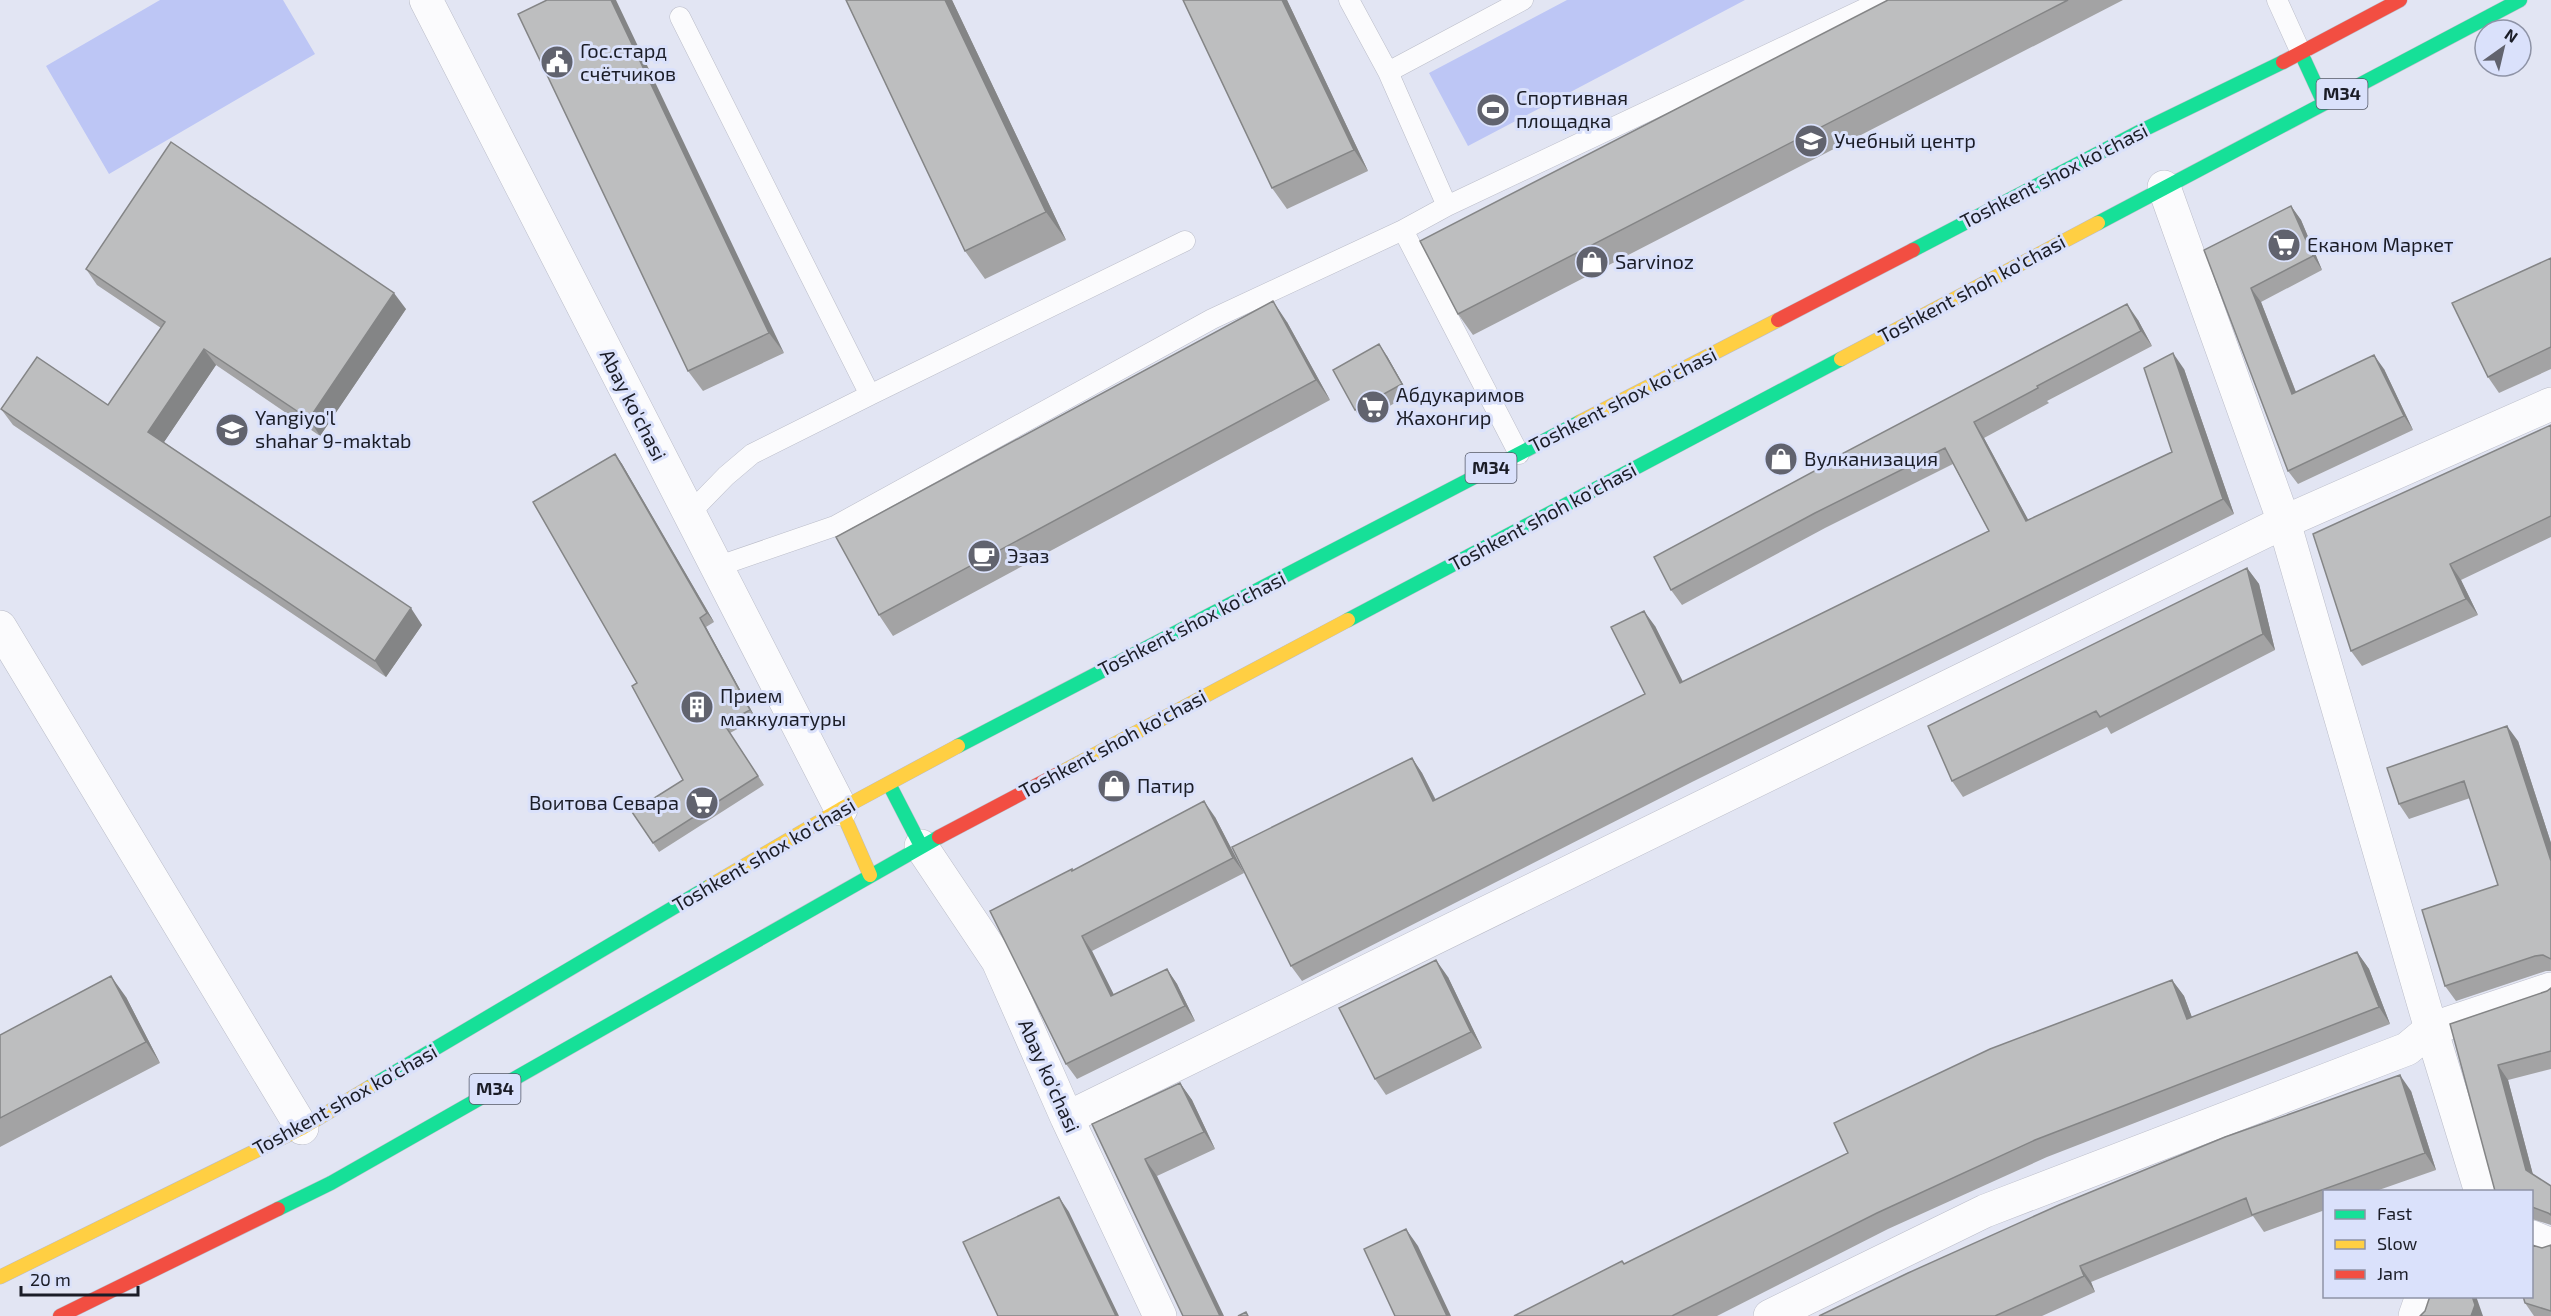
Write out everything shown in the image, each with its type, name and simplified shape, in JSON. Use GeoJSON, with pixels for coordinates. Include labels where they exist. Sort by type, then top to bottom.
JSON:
{"type":"FeatureCollection","features":[{"type":"Feature","properties":{"kind":"main road","name":"Toshkent shox ko'chasi"},"geometry":{"type":"LineString","coordinates":[[0,1277],[302,1128],[840,809],[964,742],[2143,130],[2301,53],[2400,0]]}},
{"type":"Feature","properties":{"kind":"main road","name":"M34"},"geometry":{"type":"LineString","coordinates":[[2164,188],[2520,0]]}},
{"type":"Feature","properties":{"kind":"main road"},"geometry":{"type":"LineString","coordinates":[[2301,53],[2324,103]]}},
{"type":"Feature","properties":{"kind":"main road","name":"Toshkent shoh ko'chasi"},"geometry":{"type":"LineString","coordinates":[[921,846],[2164,188]]}},
{"type":"Feature","properties":{"kind":"main road"},"geometry":{"type":"LineString","coordinates":[[889,784],[921,846]]}},
{"type":"Feature","properties":{"kind":"main road"},"geometry":{"type":"LineString","coordinates":[[840,809],[870,875]]}},
{"type":"Feature","properties":{"kind":"main road","name":"M34"},"geometry":{"type":"LineString","coordinates":[[60,1316],[331,1183],[921,846]]}},
{"type":"Feature","properties":{"kind":"street","name":"Abay ko'chasi"},"geometry":{"type":"LineString","coordinates":[[426,0],[840,809]]}},
{"type":"Feature","properties":{"kind":"street"},"geometry":{"type":"LineString","coordinates":[[2164,188],[2284,522],[2431,1029],[2470,1182]]}},
{"type":"Feature","properties":{"kind":"street"},"geometry":{"type":"LineString","coordinates":[[1067,1118],[2284,522],[2551,404]]}},
{"type":"Feature","properties":{"kind":"street"},"geometry":{"type":"LineString","coordinates":[[0,627],[302,1128]]}},
{"type":"Feature","properties":{"kind":"street","name":"Abay ko'chasi"},"geometry":{"type":"LineString","coordinates":[[921,846],[998,960],[1067,1118],[1160,1316]]}},
{"type":"Feature","properties":{"kind":"street"},"geometry":{"type":"LineString","coordinates":[[1770,1316],[1985,1211],[2406,1049],[2431,1029],[2551,989]]}},
{"type":"Feature","properties":{"kind":"street"},"geometry":{"type":"LineString","coordinates":[[2533,1237],[2551,1245]]}},
{"type":"Feature","properties":{"kind":"street"},"geometry":{"type":"LineString","coordinates":[[2415,1316],[2421,1298]]}},
{"type":"Feature","properties":{"kind":"lane"},"geometry":{"type":"LineString","coordinates":[[1349,0],[1388,72],[1447,206]]}},
{"type":"Feature","properties":{"kind":"lane"},"geometry":{"type":"LineString","coordinates":[[1388,72],[1523,0]]}},
{"type":"Feature","properties":{"kind":"lane"},"geometry":{"type":"LineString","coordinates":[[716,567],[835,526],[1212,319],[1883,0]]}},
{"type":"Feature","properties":{"kind":"lane"},"geometry":{"type":"LineString","coordinates":[[2277,0],[2301,53]]}},
{"type":"Feature","properties":{"kind":"lane"},"geometry":{"type":"LineString","coordinates":[[680,17],[870,395]]}},
{"type":"Feature","properties":{"kind":"lane"},"geometry":{"type":"LineString","coordinates":[[1403,230],[1519,454]]}},
{"type":"Feature","properties":{"kind":"lane"},"geometry":{"type":"LineString","coordinates":[[689,514],[726,476],[752,454],[1185,241]]}},
{"type":"Feature","properties":{"kind":"shaded area"},"geometry":{"type":"Polygon","coordinates":[[[160,0],[283,0],[315,54],[109,174],[46,66],[160,0]]]}},
{"type":"Feature","properties":{"kind":"shaded area","name":"Спортивная площадка"},"geometry":{"type":"Polygon","coordinates":[[[1567,0],[1745,0],[1468,146],[1429,73],[1567,0]]]}},
{"type":"Feature","properties":{"kind":"building"},"geometry":{"type":"Polygon","coordinates":[[[547,0],[611,0],[769,333],[688,371],[518,14],[547,0]]]}},
{"type":"Feature","properties":{"kind":"building"},"geometry":{"type":"Polygon","coordinates":[[[846,0],[945,0],[1046,212],[965,251],[846,0]]]}},
{"type":"Feature","properties":{"kind":"building"},"geometry":{"type":"Polygon","coordinates":[[[1183,0],[1282,0],[1354,150],[1272,188],[1183,0]]]}},
{"type":"Feature","properties":{"kind":"building"},"geometry":{"type":"Polygon","coordinates":[[[1888,0],[2068,0],[1458,314],[1420,241],[1888,0]]]}},
{"type":"Feature","properties":{"kind":"building"},"geometry":{"type":"Polygon","coordinates":[[[171,142],[394,293],[309,419],[204,349],[148,432],[411,608],[375,661],[1,409],[37,357],[108,405],[165,322],[86,269],[171,142]]]}},
{"type":"Feature","properties":{"kind":"building"},"geometry":{"type":"Polygon","coordinates":[[[2291,206],[2313,256],[2251,288],[2292,394],[2374,355],[2404,416],[2288,471],[2204,250],[2291,206]]]}},
{"type":"Feature","properties":{"kind":"building"},"geometry":{"type":"Polygon","coordinates":[[[2551,258],[2551,347],[2488,377],[2452,303],[2551,258]]]}},
{"type":"Feature","properties":{"kind":"building"},"geometry":{"type":"Polygon","coordinates":[[[1273,301],[1316,380],[879,615],[836,537],[1273,301]]]}},
{"type":"Feature","properties":{"kind":"building"},"geometry":{"type":"Polygon","coordinates":[[[2127,304],[2141,331],[1974,422],[2026,521],[2172,452],[2144,368],[2173,353],[2223,499],[1682,767],[1291,966],[1232,847],[1412,758],[1433,801],[1645,694],[1611,627],[1644,611],[1680,683],[1989,531],[1945,448],[1815,513],[1671,590],[1654,557],[1835,460],[1834,458],[2127,304]]]}},
{"type":"Feature","properties":{"kind":"building"},"geometry":{"type":"Polygon","coordinates":[[[1379,344],[1402,384],[1355,410],[1333,370],[1379,344]]]}},
{"type":"Feature","properties":{"kind":"building"},"geometry":{"type":"Polygon","coordinates":[[[2551,425],[2551,516],[2450,564],[2466,599],[2351,651],[2313,534],[2551,425]]]}},
{"type":"Feature","properties":{"kind":"building"},"geometry":{"type":"Polygon","coordinates":[[[615,454],[707,613],[700,618],[750,710],[724,724],[758,776],[653,843],[632,812],[683,780],[632,686],[637,683],[533,502],[615,454]]]}},
{"type":"Feature","properties":{"kind":"building"},"geometry":{"type":"Polygon","coordinates":[[[2247,568],[2263,634],[2100,717],[2096,711],[1952,781],[1928,726],[2247,568]]]}},
{"type":"Feature","properties":{"kind":"building"},"geometry":{"type":"Polygon","coordinates":[[[2507,726],[2551,861],[2551,959],[2543,955],[2535,956],[2445,986],[2422,910],[2498,885],[2464,781],[2399,804],[2387,768],[2507,726]]]}},
{"type":"Feature","properties":{"kind":"building"},"geometry":{"type":"Polygon","coordinates":[[[1204,801],[1233,858],[1082,936],[1111,996],[1167,969],[1185,1006],[1066,1064],[990,911],[1072,869],[1072,871],[1204,801]]]}},
{"type":"Feature","properties":{"kind":"building"},"geometry":{"type":"Polygon","coordinates":[[[2357,952],[2379,1007],[2035,1140],[1877,1213],[1672,1316],[1514,1316],[1622,1261],[1624,1264],[1848,1153],[1834,1123],[1990,1049],[2172,980],[2187,1019],[2357,952]]]}},
{"type":"Feature","properties":{"kind":"building"},"geometry":{"type":"Polygon","coordinates":[[[1436,960],[1471,1032],[1375,1079],[1339,1008],[1436,960]]]}},
{"type":"Feature","properties":{"kind":"building"},"geometry":{"type":"Polygon","coordinates":[[[111,976],[146,1042],[0,1118],[0,1035],[111,976]]]}},
{"type":"Feature","properties":{"kind":"building"},"geometry":{"type":"Polygon","coordinates":[[[2551,988],[2551,1051],[2498,1065],[2526,1170],[2551,1186],[2551,1215],[2533,1207],[2533,1190],[2495,1190],[2450,1024],[2551,988]]]}},
{"type":"Feature","properties":{"kind":"building"},"geometry":{"type":"Polygon","coordinates":[[[2400,1075],[2425,1153],[2252,1215],[2246,1198],[2080,1266],[2084,1276],[1995,1316],[1819,1316],[2059,1205],[2225,1137],[2400,1075]]]}},
{"type":"Feature","properties":{"kind":"building"},"geometry":{"type":"Polygon","coordinates":[[[1180,1083],[1204,1132],[1145,1159],[1220,1316],[1183,1316],[1092,1124],[1180,1083]]]}},
{"type":"Feature","properties":{"kind":"building"},"geometry":{"type":"Polygon","coordinates":[[[1059,1197],[1116,1316],[998,1316],[963,1242],[1059,1197]]]}},
{"type":"Feature","properties":{"kind":"building"},"geometry":{"type":"Polygon","coordinates":[[[1406,1229],[1447,1316],[1395,1316],[1364,1249],[1406,1229]]]}},
{"type":"Feature","properties":{"kind":"building"},"geometry":{"type":"Polygon","coordinates":[[[2533,1245],[2542,1248],[2551,1245],[2551,1311],[2525,1303],[2524,1298],[2533,1298],[2533,1245]]]}},
{"type":"Feature","properties":{"kind":"building"},"geometry":{"type":"Polygon","coordinates":[[[2429,1298],[2473,1298],[2475,1305],[2471,1316],[2420,1316],[2425,1311],[2429,1298]]]}},
{"type":"Feature","properties":{"kind":"traffic: fast"},"geometry":{"type":"LineString","coordinates":[[2098,223],[2520,0]]}},
{"type":"Feature","properties":{"kind":"traffic: fast"},"geometry":{"type":"LineString","coordinates":[[2301,53],[2324,103]]}},
{"type":"Feature","properties":{"kind":"traffic: fast"},"geometry":{"type":"LineString","coordinates":[[1913,250],[2143,130],[2283,62]]}},
{"type":"Feature","properties":{"kind":"traffic: fast"},"geometry":{"type":"LineString","coordinates":[[1348,620],[1841,359]]}},
{"type":"Feature","properties":{"kind":"traffic: fast"},"geometry":{"type":"LineString","coordinates":[[958,746],[1580,422]]}},
{"type":"Feature","properties":{"kind":"traffic: fast"},"geometry":{"type":"LineString","coordinates":[[889,784],[921,846]]}},
{"type":"Feature","properties":{"kind":"traffic: fast"},"geometry":{"type":"LineString","coordinates":[[278,1209],[331,1183],[939,837]]}},
{"type":"Feature","properties":{"kind":"traffic: fast"},"geometry":{"type":"LineString","coordinates":[[370,1087],[710,886]]}},
{"type":"Feature","properties":{"kind":"traffic: slow"},"geometry":{"type":"LineString","coordinates":[[1841,359],[2098,223]]}},
{"type":"Feature","properties":{"kind":"traffic: slow"},"geometry":{"type":"LineString","coordinates":[[1580,422],[1778,320]]}},
{"type":"Feature","properties":{"kind":"traffic: slow"},"geometry":{"type":"LineString","coordinates":[[1060,773],[1348,620]]}},
{"type":"Feature","properties":{"kind":"traffic: slow"},"geometry":{"type":"LineString","coordinates":[[710,886],[841,809],[958,746]]}},
{"type":"Feature","properties":{"kind":"traffic: slow"},"geometry":{"type":"LineString","coordinates":[[841,809],[870,875]]}},
{"type":"Feature","properties":{"kind":"traffic: slow"},"geometry":{"type":"LineString","coordinates":[[0,1277],[302,1128],[370,1087]]}},
{"type":"Feature","properties":{"kind":"traffic: jam"},"geometry":{"type":"LineString","coordinates":[[2283,62],[2400,0]]}},
{"type":"Feature","properties":{"kind":"traffic: jam"},"geometry":{"type":"LineString","coordinates":[[1778,320],[1913,250]]}},
{"type":"Feature","properties":{"kind":"traffic: jam"},"geometry":{"type":"LineString","coordinates":[[939,837],[1060,773]]}},
{"type":"Feature","properties":{"kind":"traffic: jam"},"geometry":{"type":"LineString","coordinates":[[60,1316],[278,1209]]}},
{"type":"Feature","properties":{"kind":"place","name":"Гос.стард счётчиков"},"geometry":{"type":"Point","coordinates":[557,62]}},
{"type":"Feature","properties":{"kind":"place","name":"Спортивная площадка"},"geometry":{"type":"Point","coordinates":[1493,110]}},
{"type":"Feature","properties":{"kind":"place","name":"Учебный центр"},"geometry":{"type":"Point","coordinates":[1811,141]}},
{"type":"Feature","properties":{"kind":"place","name":"Еканом Маркет"},"geometry":{"type":"Point","coordinates":[2284,245]}},
{"type":"Feature","properties":{"kind":"place","name":"Sarvinoz"},"geometry":{"type":"Point","coordinates":[1592,262]}},
{"type":"Feature","properties":{"kind":"place","name":"Абдукаримов Жахонгир"},"geometry":{"type":"Point","coordinates":[1373,407]}},
{"type":"Feature","properties":{"kind":"place","name":"Yangiyo'l shahar 9-maktab"},"geometry":{"type":"Point","coordinates":[232,430]}},
{"type":"Feature","properties":{"kind":"place","name":"Вулканизация"},"geometry":{"type":"Point","coordinates":[1781,459]}},
{"type":"Feature","properties":{"kind":"place","name":"Эзаз"},"geometry":{"type":"Point","coordinates":[984,556]}},
{"type":"Feature","properties":{"kind":"place","name":"Прием маккулатуры"},"geometry":{"type":"Point","coordinates":[697,707]}},
{"type":"Feature","properties":{"kind":"place","name":"Патир"},"geometry":{"type":"Point","coordinates":[1114,786]}},
{"type":"Feature","properties":{"kind":"place","name":"Воитова Севара"},"geometry":{"type":"Point","coordinates":[702,803]}}]}
